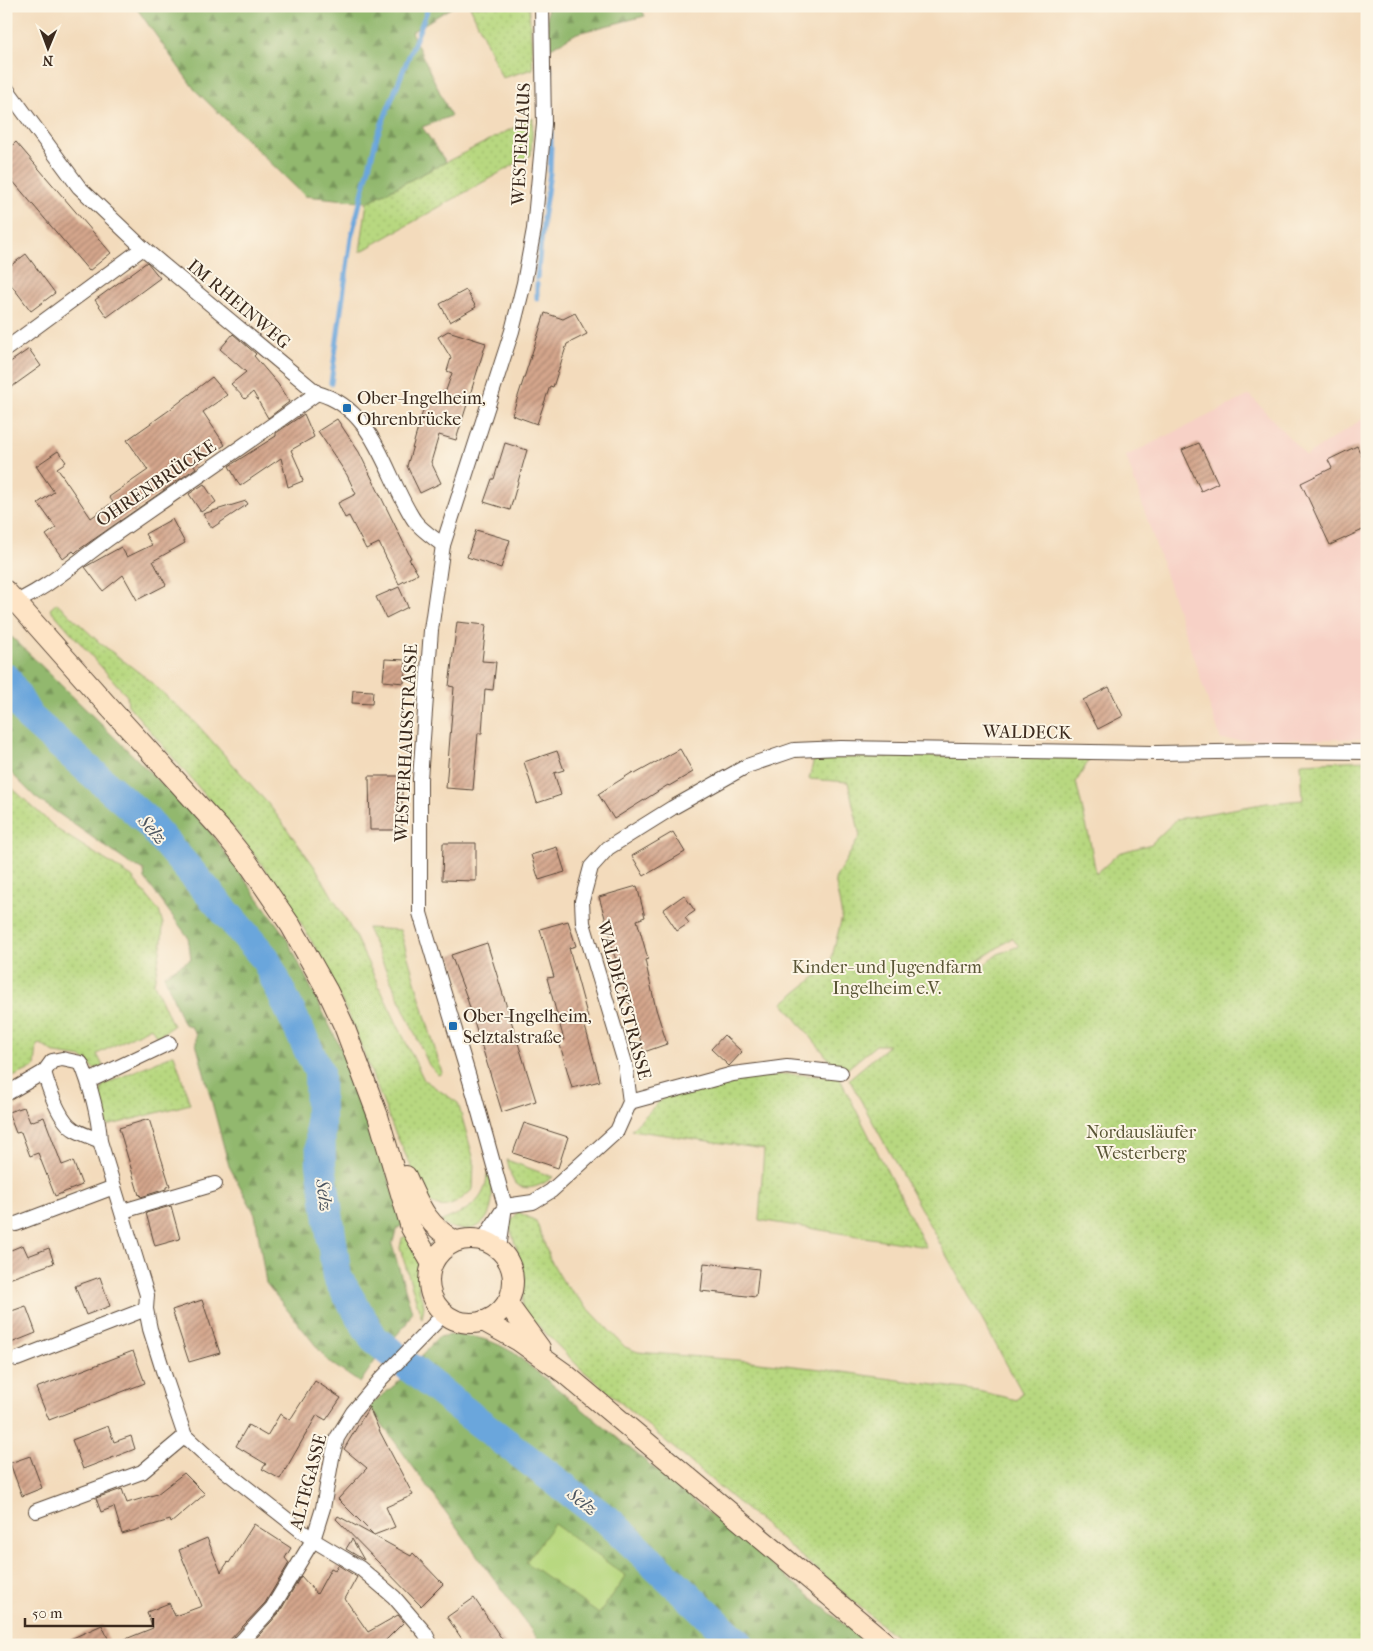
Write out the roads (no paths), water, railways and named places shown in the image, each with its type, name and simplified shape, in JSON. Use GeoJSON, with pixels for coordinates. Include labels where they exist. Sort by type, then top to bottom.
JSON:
{"type":"FeatureCollection","features":[{"type":"Feature","properties":{"kind":"main road"},"geometry":{"type":"LineString","coordinates":[[10,600],[224,833],[270,894],[291,926],[328,992],[358,1060],[378,1116],[411,1228],[432,1264]]}},
{"type":"Feature","properties":{"kind":"main road"},"geometry":{"type":"LineString","coordinates":[[378,1116],[428,1220],[440,1232],[455,1241]]}},
{"type":"Feature","properties":{"kind":"main road"},"geometry":{"type":"LineString","coordinates":[[464,1239],[491,1244],[505,1255],[512,1270],[513,1287],[507,1303],[498,1313],[483,1321],[473,1323],[463,1322],[444,1314],[433,1299],[430,1291],[429,1272],[432,1264],[444,1248],[455,1241],[464,1239]]}},
{"type":"Feature","properties":{"kind":"main road"},"geometry":{"type":"LineString","coordinates":[[507,1303],[533,1340],[564,1373]]}},
{"type":"Feature","properties":{"kind":"main road"},"geometry":{"type":"LineString","coordinates":[[483,1321],[519,1341],[564,1373],[888,1645]]}},
{"type":"Feature","properties":{"kind":"street","name":"WESTERHAUS"},"geometry":{"type":"LineString","coordinates":[[524,283],[534,228],[544,124],[542,6]]}},
{"type":"Feature","properties":{"kind":"street","name":"IM RHEINWEG"},"geometry":{"type":"LineString","coordinates":[[6,88],[79,187],[143,248],[317,393],[331,397],[347,408],[366,428],[415,521],[443,545]]}},
{"type":"Feature","properties":{"kind":"street"},"geometry":{"type":"LineString","coordinates":[[6,349],[143,248]]}},
{"type":"Feature","properties":{"kind":"street","name":"WESTERHAUSSTRASSE"},"geometry":{"type":"LineString","coordinates":[[505,1206],[420,913],[421,769],[430,630],[443,545],[512,331],[524,283]]}},
{"type":"Feature","properties":{"kind":"street","name":"OHRENBRÜCKE"},"geometry":{"type":"LineString","coordinates":[[10,600],[47,584],[82,557],[257,437],[317,393]]}},
{"type":"Feature","properties":{"kind":"street","name":"WALDECK"},"geometry":{"type":"LineString","coordinates":[[697,793],[747,766],[794,750],[841,748],[1155,753],[1367,752]]}},
{"type":"Feature","properties":{"kind":"street","name":"WALDECKSTRASSE"},"geometry":{"type":"LineString","coordinates":[[505,1206],[533,1202],[557,1187],[617,1131],[630,1102],[625,1063],[583,923],[582,901],[591,867],[608,848],[697,793]]}},
{"type":"Feature","properties":{"kind":"street"},"geometry":{"type":"LineString","coordinates":[[89,1081],[169,1044]]}},
{"type":"Feature","properties":{"kind":"street"},"geometry":{"type":"LineString","coordinates":[[6,1094],[44,1072],[52,1061],[62,1059],[81,1063],[89,1081],[100,1125],[100,1140],[147,1295],[146,1309],[150,1329],[185,1436],[209,1458],[313,1540],[360,1568],[394,1597],[425,1633],[431,1645]]}},
{"type":"Feature","properties":{"kind":"street"},"geometry":{"type":"LineString","coordinates":[[630,1102],[733,1074],[787,1067],[841,1073]]}},
{"type":"Feature","properties":{"kind":"street"},"geometry":{"type":"LineString","coordinates":[[44,1072],[50,1093],[66,1122],[73,1130],[100,1140]]}},
{"type":"Feature","properties":{"kind":"street"},"geometry":{"type":"LineString","coordinates":[[123,1212],[215,1184]]}},
{"type":"Feature","properties":{"kind":"street"},"geometry":{"type":"LineString","coordinates":[[16,1224],[114,1187]]}},
{"type":"Feature","properties":{"kind":"street"},"geometry":{"type":"LineString","coordinates":[[491,1244],[505,1206]]}},
{"type":"Feature","properties":{"kind":"street"},"geometry":{"type":"LineString","coordinates":[[17,1359],[146,1309]]}},
{"type":"Feature","properties":{"kind":"street","name":"ALTEGASSE"},"geometry":{"type":"LineString","coordinates":[[238,1645],[272,1608],[313,1540],[323,1508],[337,1438],[353,1412],[444,1314]]}},
{"type":"Feature","properties":{"kind":"street"},"geometry":{"type":"LineString","coordinates":[[36,1511],[142,1472],[185,1436]]}},
{"type":"Feature","properties":{"kind":"waterway"},"geometry":{"type":"LineString","coordinates":[[331,383],[351,238],[377,136],[429,6]]}},
{"type":"Feature","properties":{"kind":"waterway"},"geometry":{"type":"LineString","coordinates":[[543,219],[550,173],[550,68]]}},
{"type":"Feature","properties":{"kind":"waterway"},"geometry":{"type":"LineString","coordinates":[[537,278],[543,223]]}},
{"type":"Feature","properties":{"kind":"waterway"},"geometry":{"type":"LineString","coordinates":[[537,284],[537,299]]}},
{"type":"Feature","properties":{"kind":"waterway","name":"Selz"},"geometry":{"type":"LineString","coordinates":[[6,678],[29,717],[146,820],[265,958],[319,1072],[321,1164],[337,1277],[374,1339],[612,1524],[740,1645]]}},
{"type":"Feature","properties":{"kind":"place","name":"Ober-Ingelheim, Ohrenbrücke"},"geometry":{"type":"Point","coordinates":[347,408]}},
{"type":"Feature","properties":{"kind":"place","name":"Ober-Ingelheim, Selztalstraße"},"geometry":{"type":"Point","coordinates":[453,1026]}},
{"type":"Feature","properties":{"kind":"park label","name":"Kinder- und Jugendfarm Ingelheim e.V."},"geometry":{"type":"Point","coordinates":[887,978]}},
{"type":"Feature","properties":{"kind":"park label","name":"Nordausläufer Westerberg"},"geometry":{"type":"Point","coordinates":[1141,1142]}}]}
